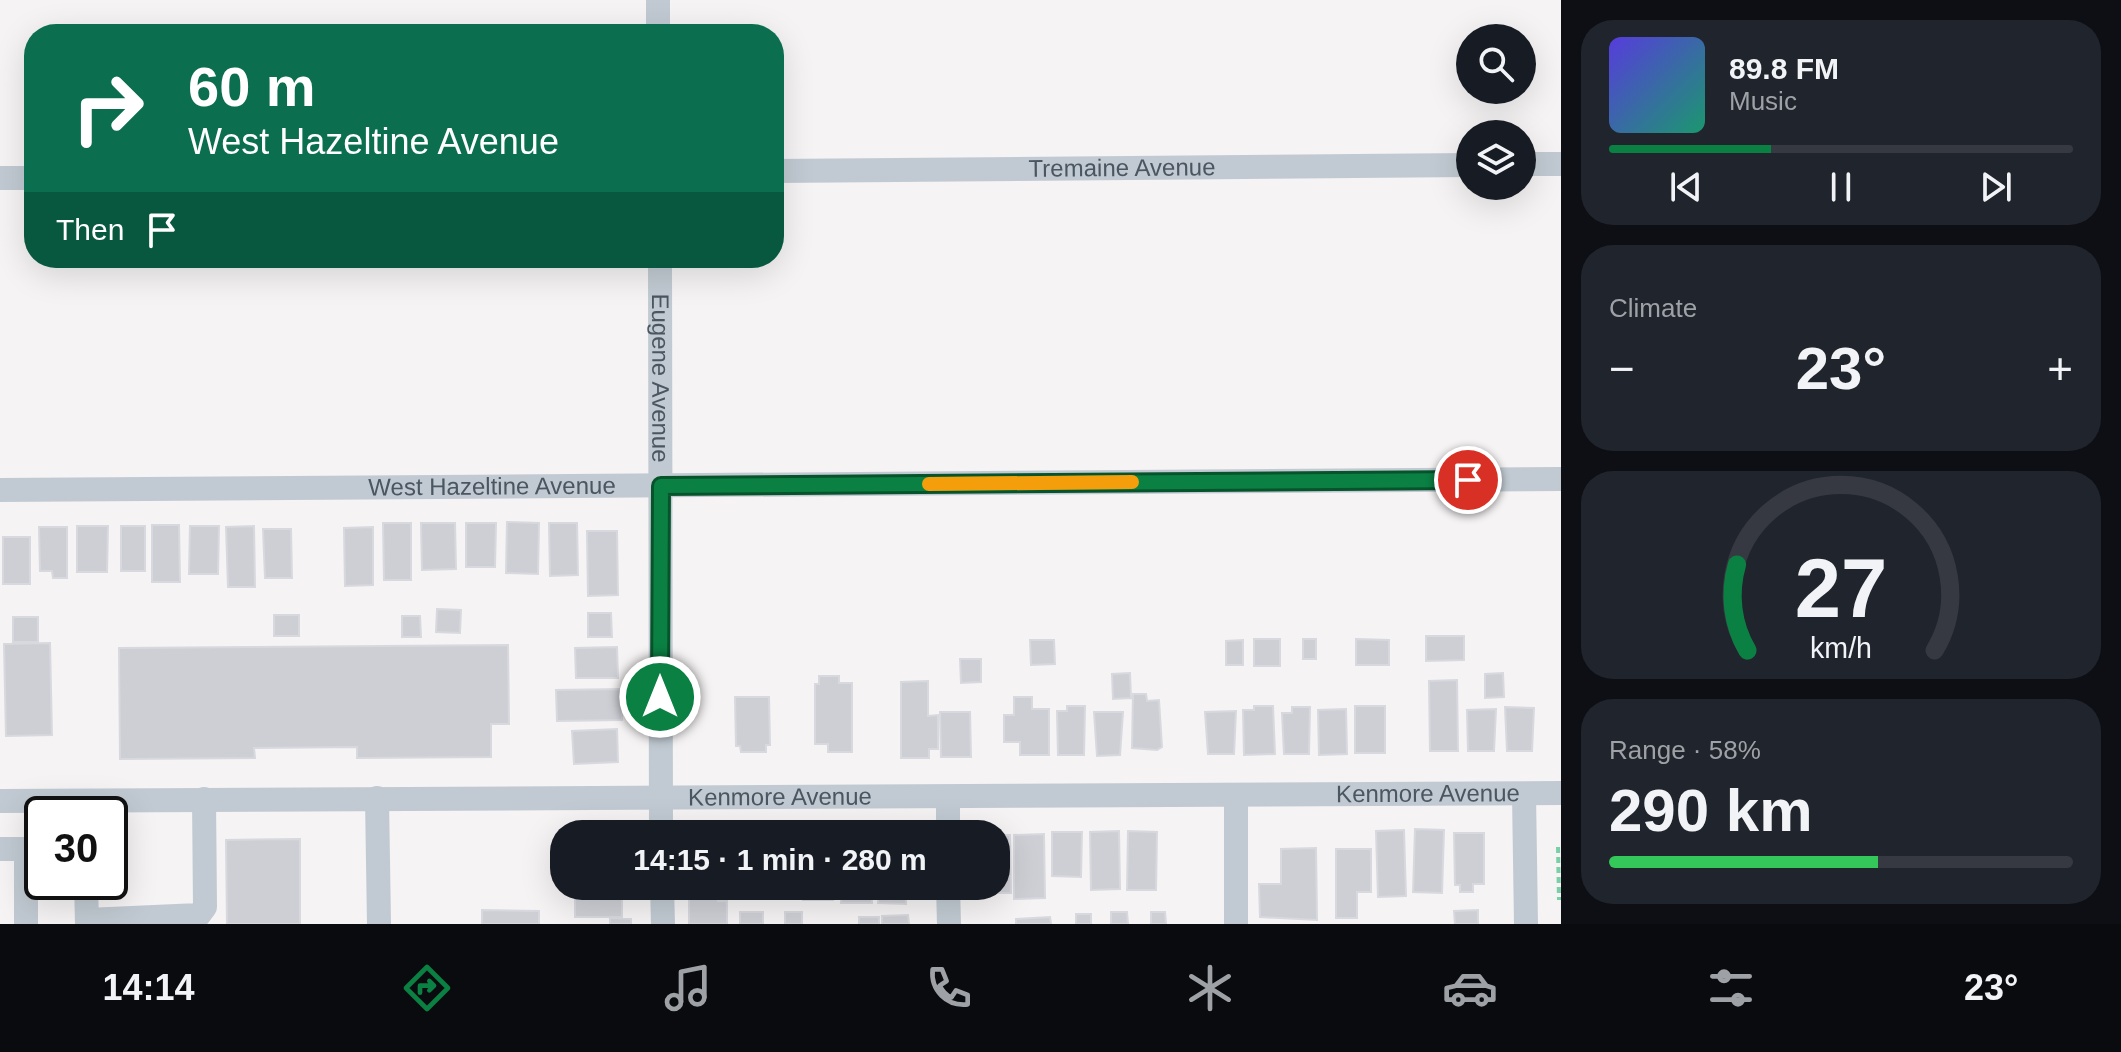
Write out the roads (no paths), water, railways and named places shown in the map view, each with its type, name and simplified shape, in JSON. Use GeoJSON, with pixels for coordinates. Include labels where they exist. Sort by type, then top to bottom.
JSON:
{"type":"FeatureCollection","features":[{"type":"Feature","properties":{"kind":"street"},"geometry":{"type":"LineString","coordinates":[[658,0],[658,24]]}},
{"type":"Feature","properties":{"kind":"street"},"geometry":{"type":"LineString","coordinates":[[1536,164],[1561,164]]}},
{"type":"Feature","properties":{"kind":"street","name":"Tremaine Avenue"},"geometry":{"type":"LineString","coordinates":[[784,171],[1456,165]]}},
{"type":"Feature","properties":{"kind":"street"},"geometry":{"type":"LineString","coordinates":[[0,178],[24,178]]}},
{"type":"Feature","properties":{"kind":"street","name":"Eugene Avenue"},"geometry":{"type":"LineString","coordinates":[[660,268],[660,820]]}},
{"type":"Feature","properties":{"kind":"street","name":"West Hazeltine Avenue"},"geometry":{"type":"LineString","coordinates":[[0,490],[1561,479]]}},
{"type":"Feature","properties":{"kind":"street","name":"Kenmore Avenue"},"geometry":{"type":"LineString","coordinates":[[128,804],[204,799],[1561,793]]}},
{"type":"Feature","properties":{"kind":"street"},"geometry":{"type":"LineString","coordinates":[[1524,794],[1526,924]]}},
{"type":"Feature","properties":{"kind":"street"},"geometry":{"type":"LineString","coordinates":[[1236,796],[1236,924]]}},
{"type":"Feature","properties":{"kind":"street"},"geometry":{"type":"LineString","coordinates":[[377,798],[379,924]]}},
{"type":"Feature","properties":{"kind":"street"},"geometry":{"type":"LineString","coordinates":[[948,798],[948,820]]}},
{"type":"Feature","properties":{"kind":"street"},"geometry":{"type":"LineString","coordinates":[[86,900],[87,922],[148,921],[199,915],[205,907],[204,799]]}},
{"type":"Feature","properties":{"kind":"street","name":"Kenmore Avenue"},"geometry":{"type":"LineString","coordinates":[[0,801],[24,803]]}},
{"type":"Feature","properties":{"kind":"street"},"geometry":{"type":"LineString","coordinates":[[0,849],[24,849]]}},
{"type":"Feature","properties":{"kind":"street"},"geometry":{"type":"LineString","coordinates":[[26,924],[29,900]]}},
{"type":"Feature","properties":{"kind":"street"},"geometry":{"type":"LineString","coordinates":[[662,900],[663,924]]}},
{"type":"Feature","properties":{"kind":"street"},"geometry":{"type":"LineString","coordinates":[[948,900],[949,924]]}}]}
